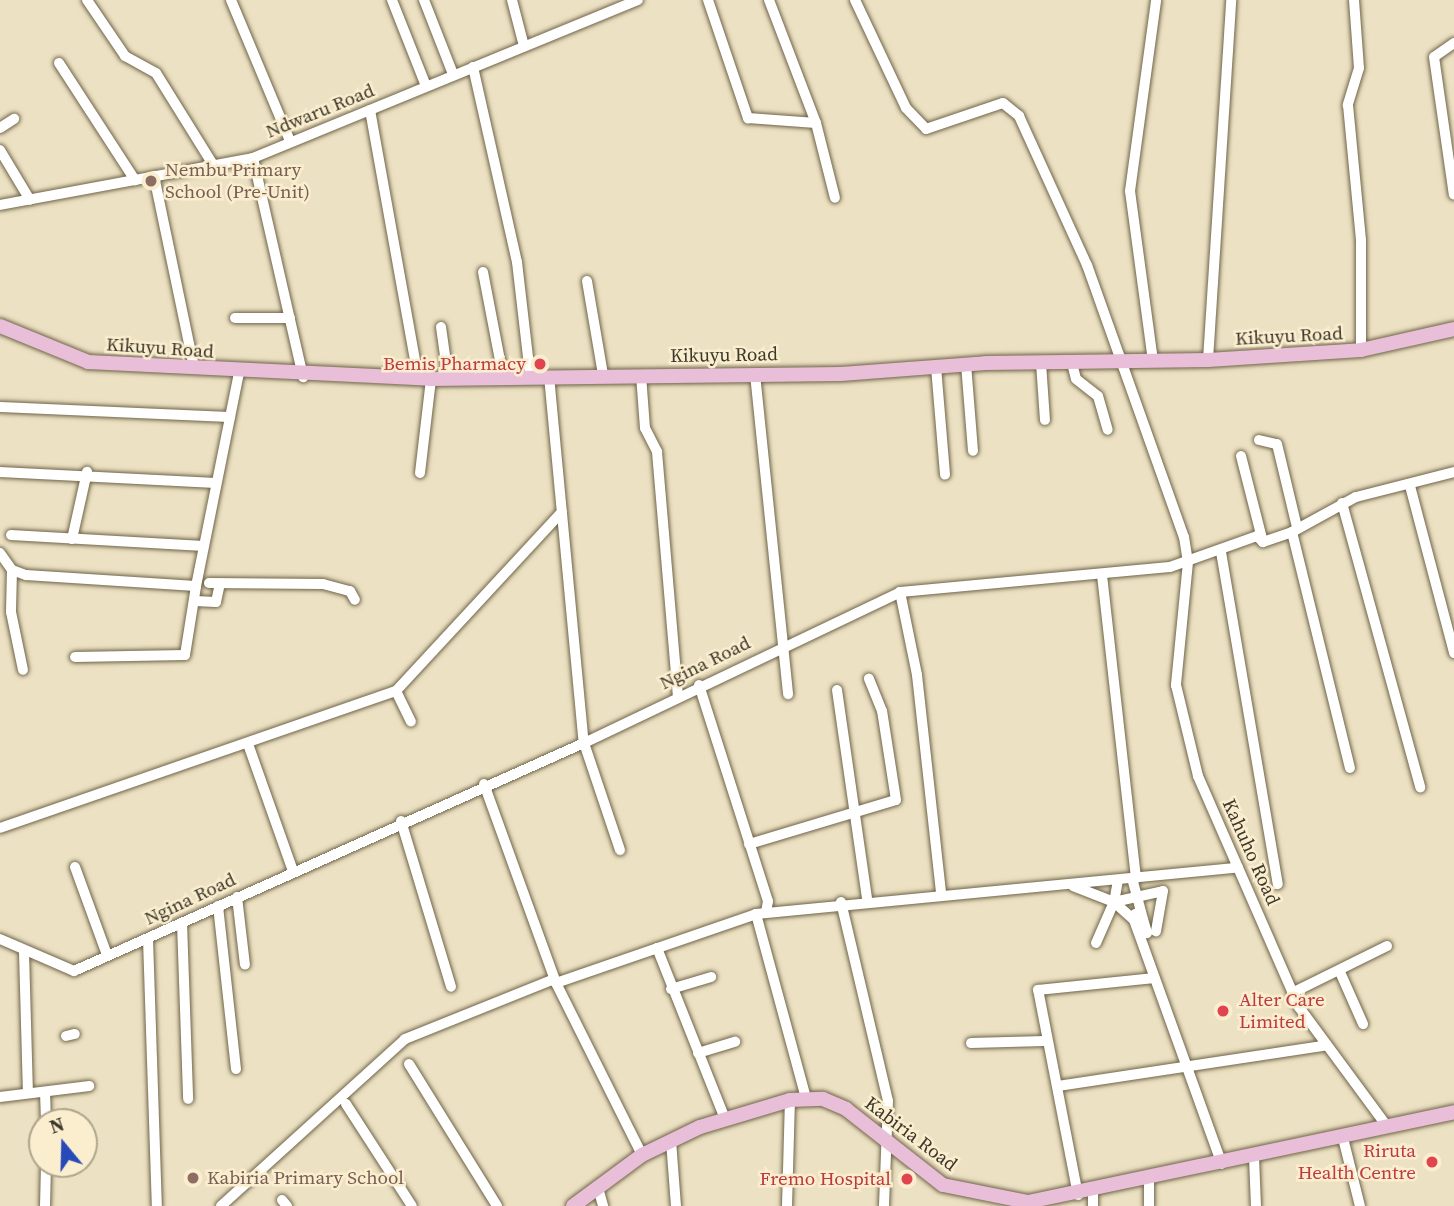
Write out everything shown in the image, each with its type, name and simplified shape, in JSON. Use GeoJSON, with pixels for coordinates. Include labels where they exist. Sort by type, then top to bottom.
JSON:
{"type":"FeatureCollection","features":[{"type":"Feature","properties":{"kind":"main road","name":"Kikuyu Road"},"geometry":{"type":"LineString","coordinates":[[0,326],[88,362],[303,377],[425,378],[755,373],[966,364],[1208,360],[1361,351],[1454,329]]}},
{"type":"Feature","properties":{"kind":"main road","name":"Kabiria Road"},"geometry":{"type":"LineString","coordinates":[[573,1206],[642,1155],[671,1141],[725,1119],[806,1098],[846,1109],[943,1185],[1028,1204],[1078,1195],[1093,1198],[1149,1179],[1343,1138],[1385,1125],[1454,1112]]}},
{"type":"Feature","properties":{"kind":"street"},"geometry":{"type":"LineString","coordinates":[[87,0],[125,56],[156,73],[214,166]]}},
{"type":"Feature","properties":{"kind":"street"},"geometry":{"type":"LineString","coordinates":[[231,0],[290,141]]}},
{"type":"Feature","properties":{"kind":"street"},"geometry":{"type":"LineString","coordinates":[[392,0],[426,86]]}},
{"type":"Feature","properties":{"kind":"street"},"geometry":{"type":"LineString","coordinates":[[424,0],[453,74]]}},
{"type":"Feature","properties":{"kind":"street"},"geometry":{"type":"LineString","coordinates":[[512,0],[524,46]]}},
{"type":"Feature","properties":{"kind":"street","name":"Ndwaru Road"},"geometry":{"type":"LineString","coordinates":[[0,205],[253,158],[624,2],[638,0]]}},
{"type":"Feature","properties":{"kind":"street"},"geometry":{"type":"LineString","coordinates":[[708,0],[748,118],[816,123]]}},
{"type":"Feature","properties":{"kind":"street"},"geometry":{"type":"LineString","coordinates":[[769,0],[816,123],[835,198]]}},
{"type":"Feature","properties":{"kind":"street"},"geometry":{"type":"LineString","coordinates":[[855,0],[906,108],[926,129],[1003,103],[1019,116],[1087,265],[1188,562]]}},
{"type":"Feature","properties":{"kind":"street"},"geometry":{"type":"LineString","coordinates":[[1153,361],[1130,191],[1156,0]]}},
{"type":"Feature","properties":{"kind":"street"},"geometry":{"type":"LineString","coordinates":[[1208,360],[1231,0]]}},
{"type":"Feature","properties":{"kind":"street"},"geometry":{"type":"LineString","coordinates":[[1354,0],[1359,68],[1348,105],[1361,253],[1361,351]]}},
{"type":"Feature","properties":{"kind":"street"},"geometry":{"type":"LineString","coordinates":[[1454,43],[1434,57],[1454,195]]}},
{"type":"Feature","properties":{"kind":"street"},"geometry":{"type":"LineString","coordinates":[[59,63],[135,180]]}},
{"type":"Feature","properties":{"kind":"street"},"geometry":{"type":"LineString","coordinates":[[473,67],[517,262],[530,375]]}},
{"type":"Feature","properties":{"kind":"street"},"geometry":{"type":"LineString","coordinates":[[370,110],[425,378],[420,473]]}},
{"type":"Feature","properties":{"kind":"street"},"geometry":{"type":"LineString","coordinates":[[0,128],[14,119]]}},
{"type":"Feature","properties":{"kind":"street"},"geometry":{"type":"LineString","coordinates":[[0,149],[30,200]]}},
{"type":"Feature","properties":{"kind":"street"},"geometry":{"type":"LineString","coordinates":[[253,158],[303,377]]}},
{"type":"Feature","properties":{"kind":"street"},"geometry":{"type":"LineString","coordinates":[[154,176],[194,368]]}},
{"type":"Feature","properties":{"kind":"street"},"geometry":{"type":"LineString","coordinates":[[483,272],[503,376]]}},
{"type":"Feature","properties":{"kind":"street"},"geometry":{"type":"LineString","coordinates":[[587,281],[603,375]]}},
{"type":"Feature","properties":{"kind":"street"},"geometry":{"type":"LineString","coordinates":[[236,318],[290,318]]}},
{"type":"Feature","properties":{"kind":"street"},"geometry":{"type":"LineString","coordinates":[[440,327],[448,377]]}},
{"type":"Feature","properties":{"kind":"street"},"geometry":{"type":"LineString","coordinates":[[1041,363],[1045,421]]}},
{"type":"Feature","properties":{"kind":"street"},"geometry":{"type":"LineString","coordinates":[[1072,363],[1076,379],[1098,396],[1108,430]]}},
{"type":"Feature","properties":{"kind":"street"},"geometry":{"type":"LineString","coordinates":[[966,364],[973,451]]}},
{"type":"Feature","properties":{"kind":"street"},"geometry":{"type":"LineString","coordinates":[[936,367],[945,475]]}},
{"type":"Feature","properties":{"kind":"street"},"geometry":{"type":"LineString","coordinates":[[75,657],[185,655],[196,586],[239,373]]}},
{"type":"Feature","properties":{"kind":"street"},"geometry":{"type":"LineString","coordinates":[[755,373],[780,646],[788,694]]}},
{"type":"Feature","properties":{"kind":"street"},"geometry":{"type":"LineString","coordinates":[[641,375],[645,428],[657,452],[678,695]]}},
{"type":"Feature","properties":{"kind":"street"},"geometry":{"type":"LineString","coordinates":[[549,376],[584,743],[620,850]]}},
{"type":"Feature","properties":{"kind":"street"},"geometry":{"type":"LineString","coordinates":[[0,407],[230,417]]}},
{"type":"Feature","properties":{"kind":"street"},"geometry":{"type":"LineString","coordinates":[[1259,440],[1277,444],[1350,768]]}},
{"type":"Feature","properties":{"kind":"street"},"geometry":{"type":"LineString","coordinates":[[1241,456],[1263,542]]}},
{"type":"Feature","properties":{"kind":"street"},"geometry":{"type":"LineString","coordinates":[[0,472],[87,472],[216,483]]}},
{"type":"Feature","properties":{"kind":"street"},"geometry":{"type":"LineString","coordinates":[[72,538],[87,472]]}},
{"type":"Feature","properties":{"kind":"street","name":"Ngina Road"},"geometry":{"type":"LineString","coordinates":[[0,939],[69,971],[148,939],[484,784],[584,743],[780,646],[900,592],[1102,575],[1188,562],[1221,552],[1257,536],[1263,542],[1295,529],[1342,503],[1454,472]]}},
{"type":"Feature","properties":{"kind":"street"},"geometry":{"type":"LineString","coordinates":[[1410,486],[1454,653]]}},
{"type":"Feature","properties":{"kind":"street"},"geometry":{"type":"LineString","coordinates":[[1342,503],[1420,787]]}},
{"type":"Feature","properties":{"kind":"street"},"geometry":{"type":"LineString","coordinates":[[0,828],[396,691],[562,512]]}},
{"type":"Feature","properties":{"kind":"street"},"geometry":{"type":"LineString","coordinates":[[11,535],[204,546]]}},
{"type":"Feature","properties":{"kind":"street"},"geometry":{"type":"LineString","coordinates":[[1221,552],[1278,884]]}},
{"type":"Feature","properties":{"kind":"street"},"geometry":{"type":"LineString","coordinates":[[0,554],[12,570],[11,611],[23,670]]}},
{"type":"Feature","properties":{"kind":"street","name":"Kahuho Road"},"geometry":{"type":"LineString","coordinates":[[1188,562],[1177,674],[1182,722],[1238,868],[1293,993],[1324,1046],[1385,1125]]}},
{"type":"Feature","properties":{"kind":"street"},"geometry":{"type":"LineString","coordinates":[[12,570],[196,586]]}},
{"type":"Feature","properties":{"kind":"street"},"geometry":{"type":"LineString","coordinates":[[1102,575],[1134,878],[1137,897],[1141,912],[1152,932],[1163,891],[1137,897],[1114,901]]}},
{"type":"Feature","properties":{"kind":"street"},"geometry":{"type":"LineString","coordinates":[[195,601],[218,601],[215,583],[323,584],[350,591],[355,600]]}},
{"type":"Feature","properties":{"kind":"street"},"geometry":{"type":"LineString","coordinates":[[900,592],[917,675],[941,894]]}},
{"type":"Feature","properties":{"kind":"street"},"geometry":{"type":"LineString","coordinates":[[749,844],[896,800],[881,711],[869,678]]}},
{"type":"Feature","properties":{"kind":"street"},"geometry":{"type":"LineString","coordinates":[[699,685],[768,901],[761,913],[806,1098]]}},
{"type":"Feature","properties":{"kind":"street"},"geometry":{"type":"LineString","coordinates":[[837,690],[867,898]]}},
{"type":"Feature","properties":{"kind":"street"},"geometry":{"type":"LineString","coordinates":[[396,691],[411,722]]}},
{"type":"Feature","properties":{"kind":"street"},"geometry":{"type":"LineString","coordinates":[[248,744],[293,871]]}},
{"type":"Feature","properties":{"kind":"street"},"geometry":{"type":"LineString","coordinates":[[484,784],[555,981],[642,1155]]}},
{"type":"Feature","properties":{"kind":"street"},"geometry":{"type":"LineString","coordinates":[[401,821],[451,987]]}},
{"type":"Feature","properties":{"kind":"street"},"geometry":{"type":"LineString","coordinates":[[75,867],[107,954]]}},
{"type":"Feature","properties":{"kind":"street"},"geometry":{"type":"LineString","coordinates":[[220,1206],[405,1039],[555,981],[761,913],[867,898],[1070,885],[1238,868]]}},
{"type":"Feature","properties":{"kind":"street"},"geometry":{"type":"LineString","coordinates":[[1096,943],[1114,901],[1118,880]]}},
{"type":"Feature","properties":{"kind":"street"},"geometry":{"type":"LineString","coordinates":[[1070,885],[1114,901],[1129,916],[1222,1164]]}},
{"type":"Feature","properties":{"kind":"street"},"geometry":{"type":"LineString","coordinates":[[237,897],[245,965]]}},
{"type":"Feature","properties":{"kind":"street"},"geometry":{"type":"LineString","coordinates":[[841,902],[888,1101],[884,1206]]}},
{"type":"Feature","properties":{"kind":"street"},"geometry":{"type":"LineString","coordinates":[[218,906],[236,1069]]}},
{"type":"Feature","properties":{"kind":"street"},"geometry":{"type":"LineString","coordinates":[[1129,916],[1141,912]]}},
{"type":"Feature","properties":{"kind":"street"},"geometry":{"type":"LineString","coordinates":[[182,923],[188,1099]]}},
{"type":"Feature","properties":{"kind":"street"},"geometry":{"type":"LineString","coordinates":[[148,939],[157,1206]]}},
{"type":"Feature","properties":{"kind":"street"},"geometry":{"type":"LineString","coordinates":[[1293,993],[1340,972],[1387,946]]}},
{"type":"Feature","properties":{"kind":"street"},"geometry":{"type":"LineString","coordinates":[[657,948],[671,989],[725,1119]]}},
{"type":"Feature","properties":{"kind":"street"},"geometry":{"type":"LineString","coordinates":[[24,952],[28,1094]]}},
{"type":"Feature","properties":{"kind":"street"},"geometry":{"type":"LineString","coordinates":[[1340,972],[1363,1024]]}},
{"type":"Feature","properties":{"kind":"street"},"geometry":{"type":"LineString","coordinates":[[671,989],[711,977]]}},
{"type":"Feature","properties":{"kind":"street"},"geometry":{"type":"LineString","coordinates":[[1078,1195],[1058,1086],[1036,1001],[1041,987],[1154,978]]}},
{"type":"Feature","properties":{"kind":"street"},"geometry":{"type":"LineString","coordinates":[[971,1043],[1045,1041]]}},
{"type":"Feature","properties":{"kind":"street"},"geometry":{"type":"LineString","coordinates":[[698,1054],[735,1042]]}},
{"type":"Feature","properties":{"kind":"street"},"geometry":{"type":"LineString","coordinates":[[1058,1086],[1324,1046]]}},
{"type":"Feature","properties":{"kind":"street"},"geometry":{"type":"LineString","coordinates":[[409,1064],[497,1206]]}},
{"type":"Feature","properties":{"kind":"street"},"geometry":{"type":"LineString","coordinates":[[0,1097],[89,1086]]}},
{"type":"Feature","properties":{"kind":"street"},"geometry":{"type":"LineString","coordinates":[[45,1092],[46,1108]]}},
{"type":"Feature","properties":{"kind":"street"},"geometry":{"type":"LineString","coordinates":[[787,1206],[790,1100]]}},
{"type":"Feature","properties":{"kind":"street"},"geometry":{"type":"LineString","coordinates":[[346,1104],[412,1206]]}},
{"type":"Feature","properties":{"kind":"street"},"geometry":{"type":"LineString","coordinates":[[1343,1138],[1360,1206]]}},
{"type":"Feature","properties":{"kind":"street"},"geometry":{"type":"LineString","coordinates":[[671,1141],[676,1206]]}},
{"type":"Feature","properties":{"kind":"street"},"geometry":{"type":"LineString","coordinates":[[1254,1157],[1256,1206]]}},
{"type":"Feature","properties":{"kind":"street"},"geometry":{"type":"LineString","coordinates":[[45,1206],[46,1178]]}},
{"type":"Feature","properties":{"kind":"street"},"geometry":{"type":"LineString","coordinates":[[1149,1179],[1149,1206]]}},
{"type":"Feature","properties":{"kind":"street"},"geometry":{"type":"LineString","coordinates":[[598,1188],[603,1206]]}},
{"type":"Feature","properties":{"kind":"place","name":"Nembu Primary School (Pre-Unit)"},"geometry":{"type":"Point","coordinates":[151,181]}},
{"type":"Feature","properties":{"kind":"place","name":"Bemis Pharmacy"},"geometry":{"type":"Point","coordinates":[540,364]}},
{"type":"Feature","properties":{"kind":"place","name":"Alter Care Limited"},"geometry":{"type":"Point","coordinates":[1223,1011]}},
{"type":"Feature","properties":{"kind":"place","name":"Riruta Health Centre"},"geometry":{"type":"Point","coordinates":[1432,1162]}},
{"type":"Feature","properties":{"kind":"place","name":"Kabiria Primary School"},"geometry":{"type":"Point","coordinates":[193,1178]}},
{"type":"Feature","properties":{"kind":"place","name":"Fremo Hospital"},"geometry":{"type":"Point","coordinates":[907,1179]}}]}
